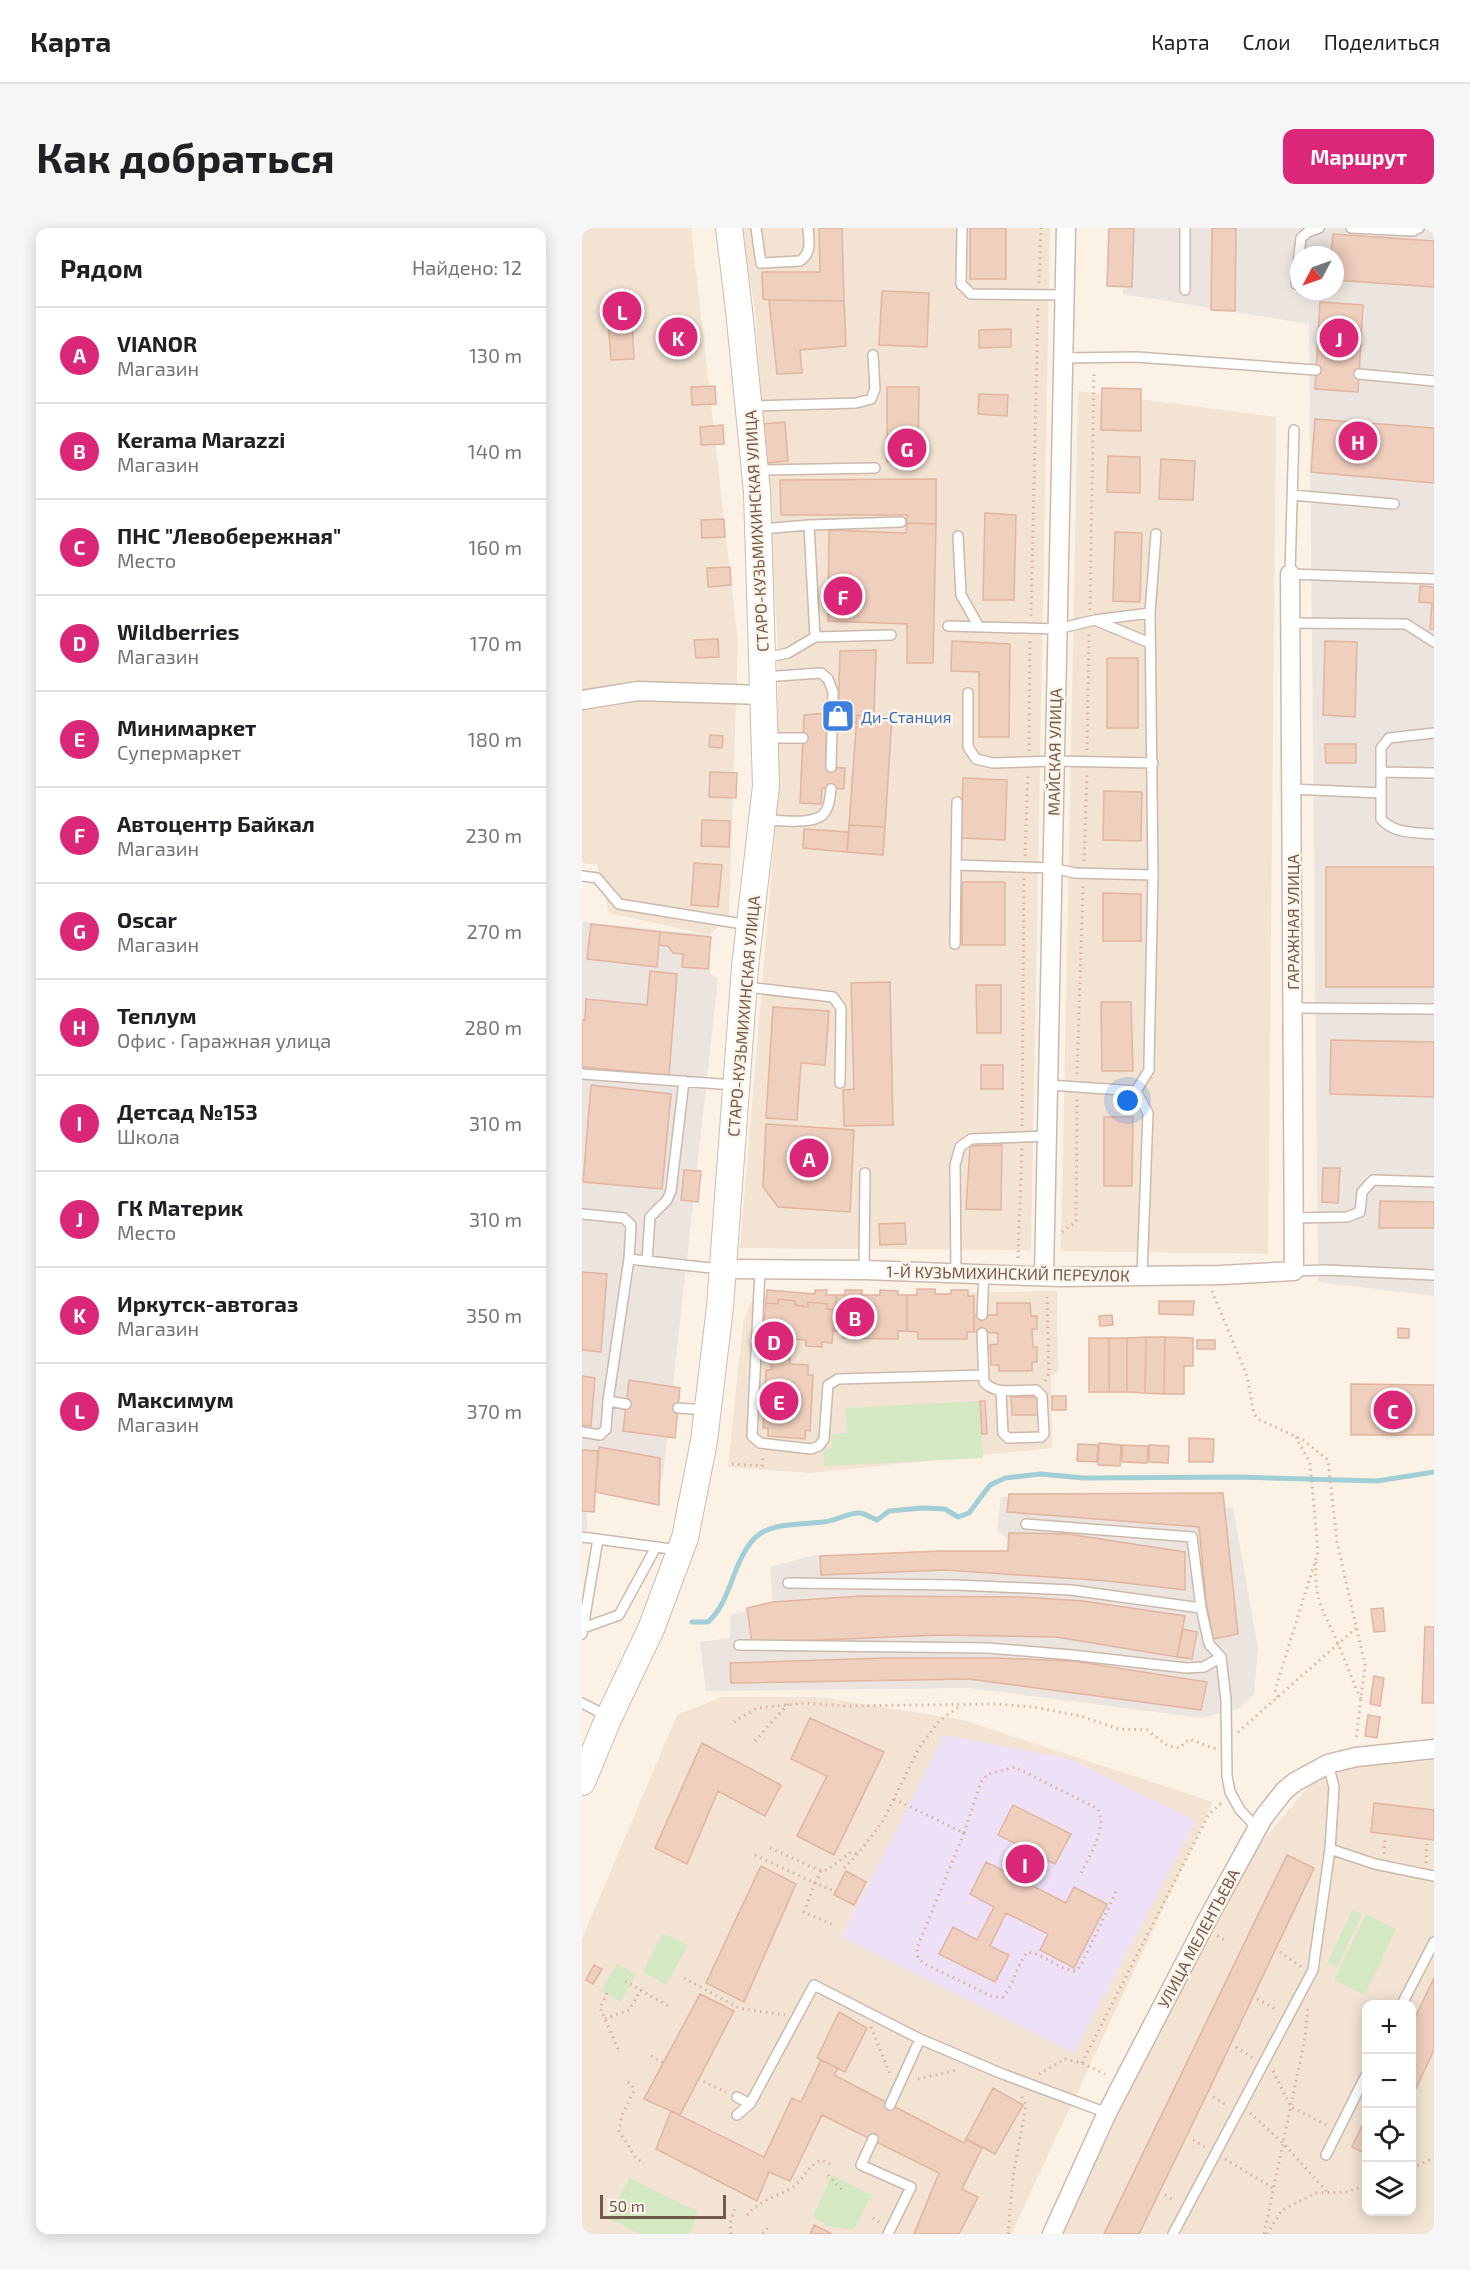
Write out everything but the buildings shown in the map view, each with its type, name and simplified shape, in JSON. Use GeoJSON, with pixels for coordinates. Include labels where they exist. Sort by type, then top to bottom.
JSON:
{"type":"FeatureCollection","features":[{"type":"Feature","properties":{"kind":"main road","name":"СТАРО-КУЗЬМИХИНСКАЯ УЛИЦА"},"geometry":{"type":"LineString","coordinates":[[582,1782],[609,1717],[651,1629],[669,1549],[685,1538],[701,1460],[723,1269],[743,987],[766,786],[758,529],[749,406],[747,264],[729,228]]}},
{"type":"Feature","properties":{"kind":"street","name":"МАЙСКАЯ УЛИЦА"},"geometry":{"type":"LineString","coordinates":[[1044,1275],[1066,228]]}},
{"type":"Feature","properties":{"kind":"street","name":"ГАРАЖНАЯ УЛИЦА"},"geometry":{"type":"LineString","coordinates":[[1290,574],[1294,1270]]}},
{"type":"Feature","properties":{"kind":"street"},"geometry":{"type":"LineString","coordinates":[[582,700],[638,691],[763,677]]}},
{"type":"Feature","properties":{"kind":"street","name":"1-Й КУЗЬМИХИНСКИЙ ПЕРЕУЛОК"},"geometry":{"type":"LineString","coordinates":[[723,1269],[1044,1275],[1221,1275],[1294,1270]]}},
{"type":"Feature","properties":{"kind":"street","name":"УЛИЦА МЕЛЕНТЬЕВА"},"geometry":{"type":"LineString","coordinates":[[1052,2234],[1107,2113],[1206,1922],[1257,1828],[1284,1791],[1306,1775],[1328,1764],[1356,1757],[1434,1749]]}},
{"type":"Feature","properties":{"kind":"lane"},"geometry":{"type":"LineString","coordinates":[[756,228],[747,264],[800,261],[809,252],[808,228]]}},
{"type":"Feature","properties":{"kind":"lane"},"geometry":{"type":"LineString","coordinates":[[962,228],[961,284],[971,294],[1064,295]]}},
{"type":"Feature","properties":{"kind":"lane"},"geometry":{"type":"LineString","coordinates":[[1185,228],[1185,290]]}},
{"type":"Feature","properties":{"kind":"lane"},"geometry":{"type":"LineString","coordinates":[[1300,246],[1301,238],[1308,232],[1319,228]]}},
{"type":"Feature","properties":{"kind":"lane"},"geometry":{"type":"LineString","coordinates":[[1351,228],[1413,231],[1419,228]]}},
{"type":"Feature","properties":{"kind":"lane"},"geometry":{"type":"LineString","coordinates":[[749,406],[856,403],[871,399],[875,389],[873,355]]}},
{"type":"Feature","properties":{"kind":"lane"},"geometry":{"type":"LineString","coordinates":[[1063,358],[1136,357],[1316,370]]}},
{"type":"Feature","properties":{"kind":"lane"},"geometry":{"type":"LineString","coordinates":[[1359,374],[1434,381]]}},
{"type":"Feature","properties":{"kind":"lane"},"geometry":{"type":"LineString","coordinates":[[1294,430],[1290,574],[1434,579]]}},
{"type":"Feature","properties":{"kind":"lane"},"geometry":{"type":"LineString","coordinates":[[755,470],[875,468]]}},
{"type":"Feature","properties":{"kind":"lane"},"geometry":{"type":"LineString","coordinates":[[1292,495],[1394,504]]}},
{"type":"Feature","properties":{"kind":"lane"},"geometry":{"type":"LineString","coordinates":[[758,529],[901,522]]}},
{"type":"Feature","properties":{"kind":"lane"},"geometry":{"type":"LineString","coordinates":[[809,525],[815,638]]}},
{"type":"Feature","properties":{"kind":"lane"},"geometry":{"type":"LineString","coordinates":[[1136,1090],[1149,1070],[1153,875],[1150,612],[1156,534]]}},
{"type":"Feature","properties":{"kind":"lane"},"geometry":{"type":"LineString","coordinates":[[958,536],[961,595],[979,627]]}},
{"type":"Feature","properties":{"kind":"lane"},"geometry":{"type":"LineString","coordinates":[[948,626],[1057,629],[1092,620],[1150,612]]}},
{"type":"Feature","properties":{"kind":"lane"},"geometry":{"type":"LineString","coordinates":[[1092,620],[1150,643]]}},
{"type":"Feature","properties":{"kind":"lane"},"geometry":{"type":"LineString","coordinates":[[1290,623],[1406,624],[1434,642]]}},
{"type":"Feature","properties":{"kind":"lane"},"geometry":{"type":"LineString","coordinates":[[763,677],[788,653],[815,638],[891,635]]}},
{"type":"Feature","properties":{"kind":"lane"},"geometry":{"type":"LineString","coordinates":[[763,677],[821,673],[828,679],[833,693],[829,738],[831,767]]}},
{"type":"Feature","properties":{"kind":"lane"},"geometry":{"type":"LineString","coordinates":[[968,693],[968,747],[976,759],[993,763],[1054,761],[1153,763]]}},
{"type":"Feature","properties":{"kind":"lane"},"geometry":{"type":"LineString","coordinates":[[1434,733],[1389,738],[1381,748],[1381,819],[1388,827],[1396,831],[1434,834]]}},
{"type":"Feature","properties":{"kind":"lane"},"geometry":{"type":"LineString","coordinates":[[764,738],[803,738]]}},
{"type":"Feature","properties":{"kind":"lane"},"geometry":{"type":"LineString","coordinates":[[1381,772],[1434,773]]}},
{"type":"Feature","properties":{"kind":"lane"},"geometry":{"type":"LineString","coordinates":[[762,820],[810,821],[820,818],[829,802],[831,789]]}},
{"type":"Feature","properties":{"kind":"lane"},"geometry":{"type":"LineString","coordinates":[[1291,789],[1381,793]]}},
{"type":"Feature","properties":{"kind":"lane"},"geometry":{"type":"LineString","coordinates":[[956,944],[957,802]]}},
{"type":"Feature","properties":{"kind":"lane"},"geometry":{"type":"LineString","coordinates":[[956,865],[1052,868],[1084,873],[1153,875]]}},
{"type":"Feature","properties":{"kind":"lane"},"geometry":{"type":"LineString","coordinates":[[582,876],[597,878],[619,904],[749,925]]}},
{"type":"Feature","properties":{"kind":"lane"},"geometry":{"type":"LineString","coordinates":[[743,987],[833,997],[842,1008],[840,1083]]}},
{"type":"Feature","properties":{"kind":"lane"},"geometry":{"type":"LineString","coordinates":[[1293,1008],[1434,1009]]}},
{"type":"Feature","properties":{"kind":"lane"},"geometry":{"type":"LineString","coordinates":[[582,1074],[736,1085]]}},
{"type":"Feature","properties":{"kind":"lane"},"geometry":{"type":"LineString","coordinates":[[647,1261],[650,1217],[667,1200],[671,1191],[684,1081]]}},
{"type":"Feature","properties":{"kind":"lane"},"geometry":{"type":"LineString","coordinates":[[1049,1085],[1136,1090]]}},
{"type":"Feature","properties":{"kind":"lane"},"geometry":{"type":"LineString","coordinates":[[1136,1090],[1148,1113],[1142,1275]]}},
{"type":"Feature","properties":{"kind":"lane"},"geometry":{"type":"LineString","coordinates":[[956,1272],[955,1165],[960,1147],[971,1139],[1047,1136]]}},
{"type":"Feature","properties":{"kind":"lane"},"geometry":{"type":"LineString","coordinates":[[864,1270],[865,1173]]}},
{"type":"Feature","properties":{"kind":"lane"},"geometry":{"type":"LineString","coordinates":[[1294,1218],[1347,1217],[1360,1212],[1362,1192],[1373,1180],[1434,1182]]}},
{"type":"Feature","properties":{"kind":"lane"},"geometry":{"type":"LineString","coordinates":[[582,1214],[624,1218],[631,1225],[629,1259],[606,1429],[600,1435],[582,1432]]}},
{"type":"Feature","properties":{"kind":"lane"},"geometry":{"type":"LineString","coordinates":[[629,1259],[723,1269]]}},
{"type":"Feature","properties":{"kind":"lane"},"geometry":{"type":"LineString","coordinates":[[1294,1270],[1326,1269],[1434,1275]]}},
{"type":"Feature","properties":{"kind":"lane"},"geometry":{"type":"LineString","coordinates":[[760,1270],[752,1436],[760,1443],[810,1449],[819,1446],[824,1439],[828,1385],[838,1378],[984,1375]]}},
{"type":"Feature","properties":{"kind":"lane"},"geometry":{"type":"LineString","coordinates":[[982,1315],[984,1273]]}},
{"type":"Feature","properties":{"kind":"lane"},"geometry":{"type":"LineString","coordinates":[[982,1333],[984,1382],[989,1387],[1000,1391],[1036,1390],[1042,1396],[1044,1434],[1041,1437],[1008,1438],[1003,1433],[1000,1391]]}},
{"type":"Feature","properties":{"kind":"lane"},"geometry":{"type":"LineString","coordinates":[[608,1401],[626,1404]]}},
{"type":"Feature","properties":{"kind":"lane"},"geometry":{"type":"LineString","coordinates":[[678,1408],[708,1410]]}},
{"type":"Feature","properties":{"kind":"lane"},"geometry":{"type":"LineString","coordinates":[[1026,1524],[1192,1537],[1200,1608],[1209,1644],[1221,1657],[1226,1700],[1226,1753],[1230,1792],[1240,1810],[1257,1828]]}},
{"type":"Feature","properties":{"kind":"lane"},"geometry":{"type":"LineString","coordinates":[[582,1537],[669,1549],[619,1615],[583,1631]]}},
{"type":"Feature","properties":{"kind":"lane"},"geometry":{"type":"LineString","coordinates":[[583,1631],[598,1539]]}},
{"type":"Feature","properties":{"kind":"lane"},"geometry":{"type":"LineString","coordinates":[[788,1583],[956,1585],[1071,1590],[1200,1608]]}},
{"type":"Feature","properties":{"kind":"lane"},"geometry":{"type":"LineString","coordinates":[[739,1645],[988,1648],[1186,1668],[1204,1667],[1221,1657]]}},
{"type":"Feature","properties":{"kind":"lane"},"geometry":{"type":"LineString","coordinates":[[582,1703],[609,1717]]}},
{"type":"Feature","properties":{"kind":"lane"},"geometry":{"type":"LineString","coordinates":[[1173,2234],[1311,1974],[1330,1849],[1334,1787],[1328,1764]]}},
{"type":"Feature","properties":{"kind":"lane"},"geometry":{"type":"LineString","coordinates":[[1330,1849],[1375,1864],[1430,1875]]}},
{"type":"Feature","properties":{"kind":"lane"},"geometry":{"type":"LineString","coordinates":[[1404,2000],[1434,1942]]}},
{"type":"Feature","properties":{"kind":"lane"},"geometry":{"type":"LineString","coordinates":[[737,2115],[750,2104],[814,1985],[920,2039],[1107,2113]]}},
{"type":"Feature","properties":{"kind":"lane"},"geometry":{"type":"LineString","coordinates":[[890,2105],[920,2039]]}},
{"type":"Feature","properties":{"kind":"lane"},"geometry":{"type":"LineString","coordinates":[[1326,2155],[1362,2084]]}},
{"type":"Feature","properties":{"kind":"lane"},"geometry":{"type":"LineString","coordinates":[[737,2097],[750,2104]]}},
{"type":"Feature","properties":{"kind":"lane"},"geometry":{"type":"LineString","coordinates":[[873,2139],[861,2165],[911,2187],[888,2234]]}},
{"type":"Feature","properties":{"kind":"path"},"geometry":{"type":"LineString","coordinates":[[1045,1234],[1056,1235],[1068,1230],[1076,1222],[1077,1087],[1092,620],[1094,357]]}},
{"type":"Feature","properties":{"kind":"path"},"geometry":{"type":"LineString","coordinates":[[1209,1285],[1247,1376],[1254,1414],[1260,1420],[1296,1437],[1328,1460],[1337,1542],[1365,1665],[1355,1748]]}},
{"type":"Feature","properties":{"kind":"path"},"geometry":{"type":"LineString","coordinates":[[1036,1390],[1048,1373],[1047,1297]]}},
{"type":"Feature","properties":{"kind":"path"},"geometry":{"type":"LineString","coordinates":[[1278,1697],[1275,1690],[1318,1552],[1310,1467],[1296,1437]]}},
{"type":"Feature","properties":{"kind":"path"},"geometry":{"type":"LineString","coordinates":[[732,1464],[762,1466]]}},
{"type":"Feature","properties":{"kind":"path"},"geometry":{"type":"LineString","coordinates":[[1316,1557],[1315,1582],[1320,1607],[1361,1699]]}},
{"type":"Feature","properties":{"kind":"path"},"geometry":{"type":"LineString","coordinates":[[1234,1735],[1356,1628]]}},
{"type":"Feature","properties":{"kind":"path"},"geometry":{"type":"LineString","coordinates":[[734,1722],[758,1708],[805,1702],[843,1706],[995,1704],[1080,1716],[1118,1729],[1147,1730],[1168,1746],[1179,1748],[1188,1739],[1226,1753]]}},
{"type":"Feature","properties":{"kind":"path"},"geometry":{"type":"LineString","coordinates":[[755,1741],[788,1704]]}},
{"type":"Feature","properties":{"kind":"path"},"geometry":{"type":"LineString","coordinates":[[844,1868],[858,1854],[883,1821],[919,1748],[939,1721],[962,1705]]}},
{"type":"Feature","properties":{"kind":"path"},"geometry":{"type":"LineString","coordinates":[[1081,1873],[1102,1827],[1098,1809],[1015,1767],[988,1774],[981,1782],[964,1833],[916,1948],[918,1957],[923,1963],[993,1997],[1003,1997],[1009,1990],[1020,1960],[1028,1952],[1035,1953],[1066,1970],[1076,1971],[1117,1890]]}},
{"type":"Feature","properties":{"kind":"path"},"geometry":{"type":"LineString","coordinates":[[894,1799],[964,1833]]}},
{"type":"Feature","properties":{"kind":"path"},"geometry":{"type":"LineString","coordinates":[[1082,2063],[1209,1815],[1220,1804],[1225,1811]]}},
{"type":"Feature","properties":{"kind":"path"},"geometry":{"type":"LineString","coordinates":[[1427,1844],[1430,1875]]}},
{"type":"Feature","properties":{"kind":"path"},"geometry":{"type":"LineString","coordinates":[[770,1848],[821,1871],[827,1870],[851,1852],[858,1854]]}},
{"type":"Feature","properties":{"kind":"path"},"geometry":{"type":"LineString","coordinates":[[755,1855],[832,1890]]}},
{"type":"Feature","properties":{"kind":"path"},"geometry":{"type":"LineString","coordinates":[[821,1871],[804,1912],[836,1926]]}},
{"type":"Feature","properties":{"kind":"path"},"geometry":{"type":"LineString","coordinates":[[1215,1935],[1226,1941]]}},
{"type":"Feature","properties":{"kind":"path"},"geometry":{"type":"LineString","coordinates":[[1280,1952],[1311,1974]]}},
{"type":"Feature","properties":{"kind":"path"},"geometry":{"type":"LineString","coordinates":[[684,1978],[739,2008],[796,2016]]}},
{"type":"Feature","properties":{"kind":"path"},"geometry":{"type":"LineString","coordinates":[[625,1981],[670,2007]]}},
{"type":"Feature","properties":{"kind":"path"},"geometry":{"type":"LineString","coordinates":[[605,2019],[629,2010],[641,1990]]}},
{"type":"Feature","properties":{"kind":"path"},"geometry":{"type":"LineString","coordinates":[[607,1992],[600,2008],[619,2051]]}},
{"type":"Feature","properties":{"kind":"path"},"geometry":{"type":"LineString","coordinates":[[1257,1999],[1289,2018]]}},
{"type":"Feature","properties":{"kind":"path"},"geometry":{"type":"LineString","coordinates":[[1265,2234],[1305,2038],[1308,2006]]}},
{"type":"Feature","properties":{"kind":"path"},"geometry":{"type":"LineString","coordinates":[[862,2008],[897,2089]]}},
{"type":"Feature","properties":{"kind":"path"},"geometry":{"type":"LineString","coordinates":[[1236,2047],[1272,2070],[1291,2107],[1338,2131]]}},
{"type":"Feature","properties":{"kind":"path"},"geometry":{"type":"LineString","coordinates":[[651,2056],[664,2063]]}},
{"type":"Feature","properties":{"kind":"path"},"geometry":{"type":"LineString","coordinates":[[1024,2082],[1065,2059],[1082,2063],[1105,2074]]}},
{"type":"Feature","properties":{"kind":"path"},"geometry":{"type":"LineString","coordinates":[[918,2079],[947,2073],[976,2062]]}},
{"type":"Feature","properties":{"kind":"path"},"geometry":{"type":"LineString","coordinates":[[1008,2234],[1014,2177],[1026,2105],[1012,2077]]}},
{"type":"Feature","properties":{"kind":"path"},"geometry":{"type":"LineString","coordinates":[[698,2079],[737,2097]]}},
{"type":"Feature","properties":{"kind":"path"},"geometry":{"type":"LineString","coordinates":[[628,2082],[634,2091],[622,2115],[619,2131],[636,2158],[644,2164]]}},
{"type":"Feature","properties":{"kind":"path"},"geometry":{"type":"LineString","coordinates":[[1239,2112],[1250,2113],[1283,2143],[1328,2193]]}},
{"type":"Feature","properties":{"kind":"path"},"geometry":{"type":"LineString","coordinates":[[1216,2154],[1274,2188]]}},
{"type":"Feature","properties":{"kind":"path"},"geometry":{"type":"LineString","coordinates":[[1416,2166],[1434,2158]]}},
{"type":"Feature","properties":{"kind":"path"},"geometry":{"type":"LineString","coordinates":[[747,2216],[754,2207],[794,2186],[814,2163],[821,2160],[832,2165]]}},
{"type":"Feature","properties":{"kind":"path"},"geometry":{"type":"LineString","coordinates":[[828,2175],[844,2192]]}},
{"type":"Feature","properties":{"kind":"path"},"geometry":{"type":"LineString","coordinates":[[1265,2234],[1282,2210],[1316,2193],[1347,2192],[1362,2186]]}},
{"type":"Feature","properties":{"kind":"path"},"geometry":{"type":"LineString","coordinates":[[732,2234],[730,2223],[735,2209]]}},
{"type":"Feature","properties":{"kind":"path"},"geometry":{"type":"LineString","coordinates":[[763,2234],[769,2226]]}},
{"type":"Feature","properties":{"kind":"shaded area"},"geometry":{"type":"Polygon","coordinates":[[[582,228],[691,228],[738,642],[729,915],[710,935],[609,913],[597,865],[582,863],[582,228]]]}},
{"type":"Feature","properties":{"kind":"shaded area"},"geometry":{"type":"Polygon","coordinates":[[[741,228],[1050,228],[1031,1250],[740,1248],[778,795],[778,645],[755,309],[741,228]]]}},
{"type":"Feature","properties":{"kind":"shaded area"},"geometry":{"type":"Polygon","coordinates":[[[1120,228],[1434,228],[1434,1296],[1318,1282],[1309,324],[1123,294],[1120,228]]]}},
{"type":"Feature","properties":{"kind":"shaded area"},"geometry":{"type":"Polygon","coordinates":[[[1078,391],[1276,417],[1268,1254],[1061,1251],[1078,391]]]}},
{"type":"Feature","properties":{"kind":"shaded area"},"geometry":{"type":"Polygon","coordinates":[[[582,922],[710,935],[710,973],[718,979],[663,1475],[655,1504],[586,1490],[587,1529],[582,1531],[582,922]]]}},
{"type":"Feature","properties":{"kind":"shaded area"},"geometry":{"type":"Polygon","coordinates":[[[1057,1291],[1058,1372],[1051,1376],[1052,1448],[810,1473],[728,1467],[743,1324],[751,1302],[760,1297],[1057,1291]]]}},
{"type":"Feature","properties":{"kind":"shaded area"},"geometry":{"type":"Polygon","coordinates":[[[1001,1497],[1233,1508],[1258,1648],[1254,1694],[1240,1708],[1202,1718],[970,1688],[706,1691],[700,1642],[730,1638],[730,1615],[773,1605],[770,1567],[815,1555],[898,1559],[1006,1560],[1007,1539],[997,1530],[1001,1497]]]}},
{"type":"Feature","properties":{"kind":"shaded area"},"geometry":{"type":"Polygon","coordinates":[[[722,1697],[819,1697],[963,1720],[1213,1802],[1011,2234],[582,2234],[582,1939],[677,1715],[722,1697]]]}},
{"type":"Feature","properties":{"kind":"shaded area"},"geometry":{"type":"Polygon","coordinates":[[[944,1735],[1073,1760],[1196,1821],[1074,2053],[841,1937],[944,1735]]]}},
{"type":"Feature","properties":{"kind":"shaded area"},"geometry":{"type":"Polygon","coordinates":[[[1434,1760],[1434,2234],[1056,2234],[1151,2023],[1249,1857],[1312,1782],[1352,1766],[1434,1760]]]}},
{"type":"Feature","properties":{"kind":"green space"},"geometry":{"type":"Polygon","coordinates":[[[980,1401],[983,1458],[824,1466],[824,1449],[832,1449],[832,1434],[847,1433],[846,1408],[980,1401]]]}},
{"type":"Feature","properties":{"kind":"green space"},"geometry":{"type":"Polygon","coordinates":[[[1353,1909],[1362,1914],[1337,1967],[1327,1963],[1353,1909]]]}},
{"type":"Feature","properties":{"kind":"green space"},"geometry":{"type":"Polygon","coordinates":[[[1366,1914],[1396,1929],[1365,1995],[1334,1980],[1366,1914]]]}},
{"type":"Feature","properties":{"kind":"green space"},"geometry":{"type":"Polygon","coordinates":[[[663,1933],[688,1945],[666,1985],[643,1972],[663,1933]]]}},
{"type":"Feature","properties":{"kind":"green space"},"geometry":{"type":"Polygon","coordinates":[[[617,1964],[636,1974],[621,2002],[601,1991],[617,1964]]]}},
{"type":"Feature","properties":{"kind":"green space"},"geometry":{"type":"Polygon","coordinates":[[[832,2175],[872,2195],[854,2230],[827,2226],[813,2216],[832,2175]]]}},
{"type":"Feature","properties":{"kind":"green space"},"geometry":{"type":"Polygon","coordinates":[[[629,2178],[699,2212],[689,2234],[641,2234],[609,2219],[629,2178]]]}},
{"type":"Feature","properties":{"kind":"waterway"},"geometry":{"type":"LineString","coordinates":[[692,1622],[708,1622],[716,1613],[747,1548],[755,1538],[774,1527],[829,1521],[856,1513],[877,1520],[889,1511],[922,1508],[945,1509],[958,1517],[969,1513],[990,1485],[1005,1478],[1040,1474],[1084,1478],[1239,1477],[1377,1481],[1434,1472]]}},
{"type":"Feature","properties":{"kind":"place","name":"Максимум"},"geometry":{"type":"Point","coordinates":[622,311]}},
{"type":"Feature","properties":{"kind":"place","name":"Иркутск-автогаз"},"geometry":{"type":"Point","coordinates":[678,337]}},
{"type":"Feature","properties":{"kind":"place","name":"ГК Материк"},"geometry":{"type":"Point","coordinates":[1339,338]}},
{"type":"Feature","properties":{"kind":"place","name":"Теплум"},"geometry":{"type":"Point","coordinates":[1358,441]}},
{"type":"Feature","properties":{"kind":"place","name":"Oscar"},"geometry":{"type":"Point","coordinates":[907,448]}},
{"type":"Feature","properties":{"kind":"place","name":"Автоцентр Байкал"},"geometry":{"type":"Point","coordinates":[843,596]}},
{"type":"Feature","properties":{"kind":"place","name":"Ди-Станция"},"geometry":{"type":"Point","coordinates":[838,716]}},
{"type":"Feature","properties":{"kind":"place","name":"VIANOR"},"geometry":{"type":"Point","coordinates":[809,1158]}},
{"type":"Feature","properties":{"kind":"place","name":"Kerama Marazzi"},"geometry":{"type":"Point","coordinates":[855,1317]}},
{"type":"Feature","properties":{"kind":"place","name":"Wildberries"},"geometry":{"type":"Point","coordinates":[774,1341]}},
{"type":"Feature","properties":{"kind":"place","name":"Минимаркет"},"geometry":{"type":"Point","coordinates":[779,1401]}},
{"type":"Feature","properties":{"kind":"place","name":"ПНС \"Левобережная\""},"geometry":{"type":"Point","coordinates":[1393,1410]}},
{"type":"Feature","properties":{"kind":"place","name":"Детсад №153"},"geometry":{"type":"Point","coordinates":[1025,1864]}}]}
